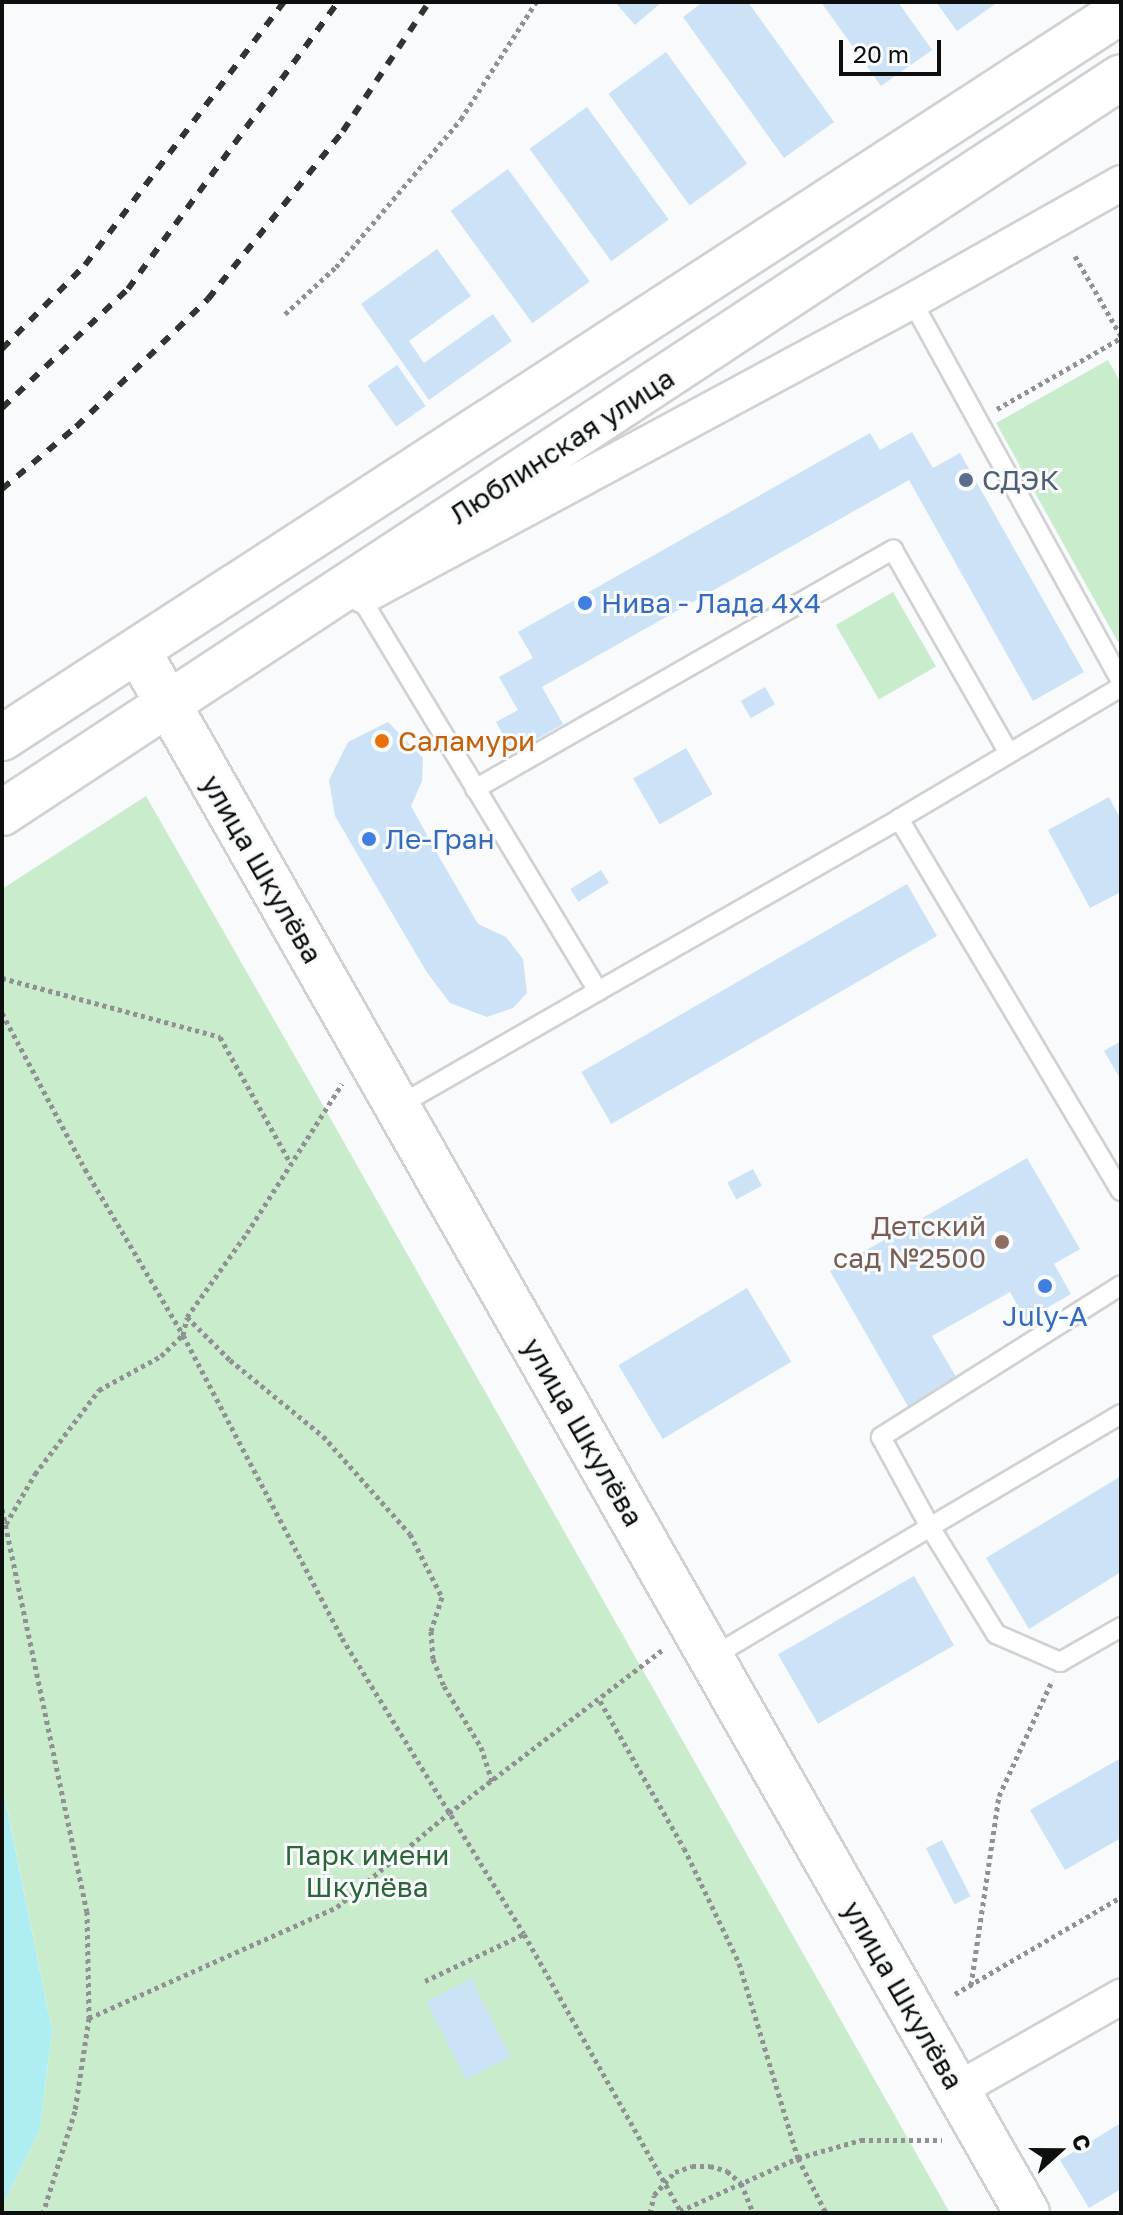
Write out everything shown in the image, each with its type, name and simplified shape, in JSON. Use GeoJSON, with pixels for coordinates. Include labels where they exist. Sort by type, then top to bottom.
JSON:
{"type":"FeatureCollection","features":[{"type":"Feature","properties":{"kind":"main road"},"geometry":{"type":"LineString","coordinates":[[2,738],[1121,11]]}},
{"type":"Feature","properties":{"kind":"main road","name":"Люблинская улица"},"geometry":{"type":"LineString","coordinates":[[2,813],[1121,77]]}},
{"type":"Feature","properties":{"kind":"main road","name":"улица Шкулёва"},"geometry":{"type":"LineString","coordinates":[[138,651],[1027,2213]]}},
{"type":"Feature","properties":{"kind":"street"},"geometry":{"type":"LineString","coordinates":[[248,652],[361,598],[912,301],[1121,183]]}},
{"type":"Feature","properties":{"kind":"street"},"geometry":{"type":"LineString","coordinates":[[957,2090],[1121,1997]]}},
{"type":"Feature","properties":{"kind":"lane"},"geometry":{"type":"LineString","coordinates":[[398,1106],[899,819],[1121,684],[912,301]]}},
{"type":"Feature","properties":{"kind":"lane"},"geometry":{"type":"LineString","coordinates":[[475,789],[893,550],[1009,753]]}},
{"type":"Feature","properties":{"kind":"lane"},"geometry":{"type":"LineString","coordinates":[[361,598],[598,991]]}},
{"type":"Feature","properties":{"kind":"lane"},"geometry":{"type":"LineString","coordinates":[[899,819],[1121,1191]]}},
{"type":"Feature","properties":{"kind":"lane"},"geometry":{"type":"LineString","coordinates":[[1121,1285],[881,1437],[930,1527],[996,1634],[1060,1662],[1121,1627]]}},
{"type":"Feature","properties":{"kind":"lane"},"geometry":{"type":"LineString","coordinates":[[712,1657],[1121,1414]]}},
{"type":"Feature","properties":{"kind":"path"},"geometry":{"type":"LineString","coordinates":[[285,314],[336,267],[461,119],[536,2]]}},
{"type":"Feature","properties":{"kind":"path"},"geometry":{"type":"LineString","coordinates":[[978,420],[1121,337],[1075,256]]}},
{"type":"Feature","properties":{"kind":"path"},"geometry":{"type":"LineString","coordinates":[[2,978],[220,1037],[290,1162]]}},
{"type":"Feature","properties":{"kind":"path"},"geometry":{"type":"LineString","coordinates":[[2,1013],[85,1169],[183,1335],[342,1638],[524,1934],[681,2212],[798,2158],[861,2140],[954,2140]]}},
{"type":"Feature","properties":{"kind":"path"},"geometry":{"type":"LineString","coordinates":[[5,1524],[35,1474],[99,1390],[161,1356],[183,1335],[187,1317],[247,1233],[348,1076]]}},
{"type":"Feature","properties":{"kind":"path"},"geometry":{"type":"LineString","coordinates":[[187,1317],[230,1360],[323,1436],[410,1534],[442,1597],[431,1631],[433,1659],[444,1686],[481,1747],[492,1781]]}},
{"type":"Feature","properties":{"kind":"path"},"geometry":{"type":"LineString","coordinates":[[2,1509],[87,1911],[89,2018],[75,2111],[43,2213]]}},
{"type":"Feature","properties":{"kind":"path"},"geometry":{"type":"LineString","coordinates":[[89,2018],[337,1907],[449,1813],[600,1701],[669,1644]]}},
{"type":"Feature","properties":{"kind":"path"},"geometry":{"type":"LineString","coordinates":[[971,1985],[999,1796],[1060,1662]]}},
{"type":"Feature","properties":{"kind":"path"},"geometry":{"type":"LineString","coordinates":[[600,1701],[684,1848],[739,1963],[798,2158],[826,2213]]}},
{"type":"Feature","properties":{"kind":"path"},"geometry":{"type":"LineString","coordinates":[[955,1994],[1121,1897]]}},
{"type":"Feature","properties":{"kind":"path"},"geometry":{"type":"LineString","coordinates":[[425,1981],[524,1934]]}},
{"type":"Feature","properties":{"kind":"path"},"geometry":{"type":"LineString","coordinates":[[650,2213],[654,2195],[664,2181],[692,2166],[710,2166],[727,2171],[741,2183],[753,2213]]}},
{"type":"Feature","properties":{"kind":"green space"},"geometry":{"type":"Polygon","coordinates":[[[1108,360],[1121,383],[1121,640],[1118,642],[996,423],[1108,360]]]}},
{"type":"Feature","properties":{"kind":"green space"},"geometry":{"type":"Polygon","coordinates":[[[893,592],[936,666],[879,699],[836,625],[893,592]]]}},
{"type":"Feature","properties":{"kind":"green space","name":"Парк имени Шкулёва"},"geometry":{"type":"Polygon","coordinates":[[[146,796],[950,2213],[2,2213],[2,2206],[40,2129],[52,2031],[2,1783],[2,889],[146,796]]]}},
{"type":"Feature","properties":{"kind":"water"},"geometry":{"type":"Polygon","coordinates":[[[2,1784],[52,2031],[40,2129],[2,2206],[2,1784]]]}},
{"type":"Feature","properties":{"kind":"building"},"geometry":{"type":"Polygon","coordinates":[[[615,2],[662,2],[635,25],[615,2]]]}},
{"type":"Feature","properties":{"kind":"building"},"geometry":{"type":"Polygon","coordinates":[[[703,2],[748,2],[834,122],[784,158],[683,17],[703,2]]]}},
{"type":"Feature","properties":{"kind":"building"},"geometry":{"type":"Polygon","coordinates":[[[821,2],[898,2],[932,50],[881,86],[821,2]]]}},
{"type":"Feature","properties":{"kind":"building"},"geometry":{"type":"Polygon","coordinates":[[[936,2],[998,2],[957,31],[936,2]]]}},
{"type":"Feature","properties":{"kind":"building"},"geometry":{"type":"Polygon","coordinates":[[[666,52],[747,164],[690,205],[609,94],[666,52]]]}},
{"type":"Feature","properties":{"kind":"building"},"geometry":{"type":"Polygon","coordinates":[[[587,107],[669,219],[611,261],[530,149],[587,107]]]}},
{"type":"Feature","properties":{"kind":"building"},"geometry":{"type":"Polygon","coordinates":[[[508,169],[590,281],[532,323],[451,211],[508,169]]]}},
{"type":"Feature","properties":{"kind":"building"},"geometry":{"type":"Polygon","coordinates":[[[437,249],[471,296],[409,341],[424,363],[493,314],[512,341],[429,400],[361,304],[437,249]]]}},
{"type":"Feature","properties":{"kind":"building"},"geometry":{"type":"Polygon","coordinates":[[[397,365],[426,406],[396,427],[368,386],[397,365]]]}},
{"type":"Feature","properties":{"kind":"building"},"geometry":{"type":"Polygon","coordinates":[[[912,432],[933,468],[960,453],[1084,672],[1033,701],[909,480],[542,687],[563,724],[513,753],[496,722],[518,710],[499,677],[533,658],[518,632],[870,433],[880,450],[912,432]]]}},
{"type":"Feature","properties":{"kind":"building"},"geometry":{"type":"Polygon","coordinates":[[[765,687],[775,704],[751,718],[741,701],[765,687]]]}},
{"type":"Feature","properties":{"kind":"building"},"geometry":{"type":"Polygon","coordinates":[[[388,722],[423,758],[422,781],[411,806],[438,855],[478,924],[506,937],[523,959],[527,993],[513,1008],[487,1017],[450,1003],[426,971],[335,816],[329,780],[348,742],[388,722]]]}},
{"type":"Feature","properties":{"kind":"building"},"geometry":{"type":"Polygon","coordinates":[[[686,748],[712,794],[660,824],[633,778],[686,748]]]}},
{"type":"Feature","properties":{"kind":"building"},"geometry":{"type":"Polygon","coordinates":[[[1109,797],[1121,820],[1121,892],[1090,908],[1048,830],[1109,797]]]}},
{"type":"Feature","properties":{"kind":"building"},"geometry":{"type":"Polygon","coordinates":[[[601,870],[609,883],[578,902],[570,889],[601,870]]]}},
{"type":"Feature","properties":{"kind":"building"},"geometry":{"type":"Polygon","coordinates":[[[907,884],[937,936],[611,1124],[581,1072],[907,884]]]}},
{"type":"Feature","properties":{"kind":"building"},"geometry":{"type":"Polygon","coordinates":[[[1121,1041],[1121,1080],[1104,1051],[1121,1041]]]}},
{"type":"Feature","properties":{"kind":"building"},"geometry":{"type":"Polygon","coordinates":[[[1027,1158],[1080,1249],[1054,1264],[1071,1294],[1026,1320],[1010,1292],[932,1336],[959,1382],[910,1410],[830,1271],[1027,1158]]]}},
{"type":"Feature","properties":{"kind":"building"},"geometry":{"type":"Polygon","coordinates":[[[753,1169],[762,1186],[736,1199],[727,1183],[753,1169]]]}},
{"type":"Feature","properties":{"kind":"building"},"geometry":{"type":"Polygon","coordinates":[[[747,1288],[791,1362],[663,1439],[618,1365],[747,1288]]]}},
{"type":"Feature","properties":{"kind":"building"},"geometry":{"type":"Polygon","coordinates":[[[1121,1476],[1121,1572],[1029,1629],[986,1558],[1121,1476]]]}},
{"type":"Feature","properties":{"kind":"building"},"geometry":{"type":"Polygon","coordinates":[[[914,1576],[954,1645],[818,1724],[778,1654],[914,1576]]]}},
{"type":"Feature","properties":{"kind":"building"},"geometry":{"type":"Polygon","coordinates":[[[1121,1758],[1121,1838],[1065,1870],[1030,1810],[1121,1758]]]}},
{"type":"Feature","properties":{"kind":"building"},"geometry":{"type":"Polygon","coordinates":[[[942,1840],[971,1896],[955,1904],[926,1848],[942,1840]]]}},
{"type":"Feature","properties":{"kind":"building"},"geometry":{"type":"Polygon","coordinates":[[[471,1979],[510,2057],[466,2079],[426,2002],[471,1979]]]}},
{"type":"Feature","properties":{"kind":"building"},"geometry":{"type":"Polygon","coordinates":[[[1121,2123],[1121,2189],[1089,2208],[1060,2160],[1121,2123]]]}},
{"type":"Feature","properties":{"kind":"railway"},"geometry":{"type":"LineString","coordinates":[[2,349],[85,265],[284,2]]}},
{"type":"Feature","properties":{"kind":"railway"},"geometry":{"type":"LineString","coordinates":[[2,408],[128,289],[338,2]]}},
{"type":"Feature","properties":{"kind":"railway"},"geometry":{"type":"LineString","coordinates":[[2,489],[76,427],[208,299],[343,131],[429,2]]}},
{"type":"Feature","properties":{"kind":"place","name":"СДЭК"},"geometry":{"type":"Point","coordinates":[966,480]}},
{"type":"Feature","properties":{"kind":"place","name":"Нива - Лада 4х4"},"geometry":{"type":"Point","coordinates":[585,603]}},
{"type":"Feature","properties":{"kind":"place","name":"Саламури"},"geometry":{"type":"Point","coordinates":[382,741]}},
{"type":"Feature","properties":{"kind":"place","name":"Ле-Гран"},"geometry":{"type":"Point","coordinates":[369,839]}},
{"type":"Feature","properties":{"kind":"place","name":"Детский сад №2500"},"geometry":{"type":"Point","coordinates":[1002,1242]}},
{"type":"Feature","properties":{"kind":"place","name":"July-A"},"geometry":{"type":"Point","coordinates":[1045,1286]}}]}
